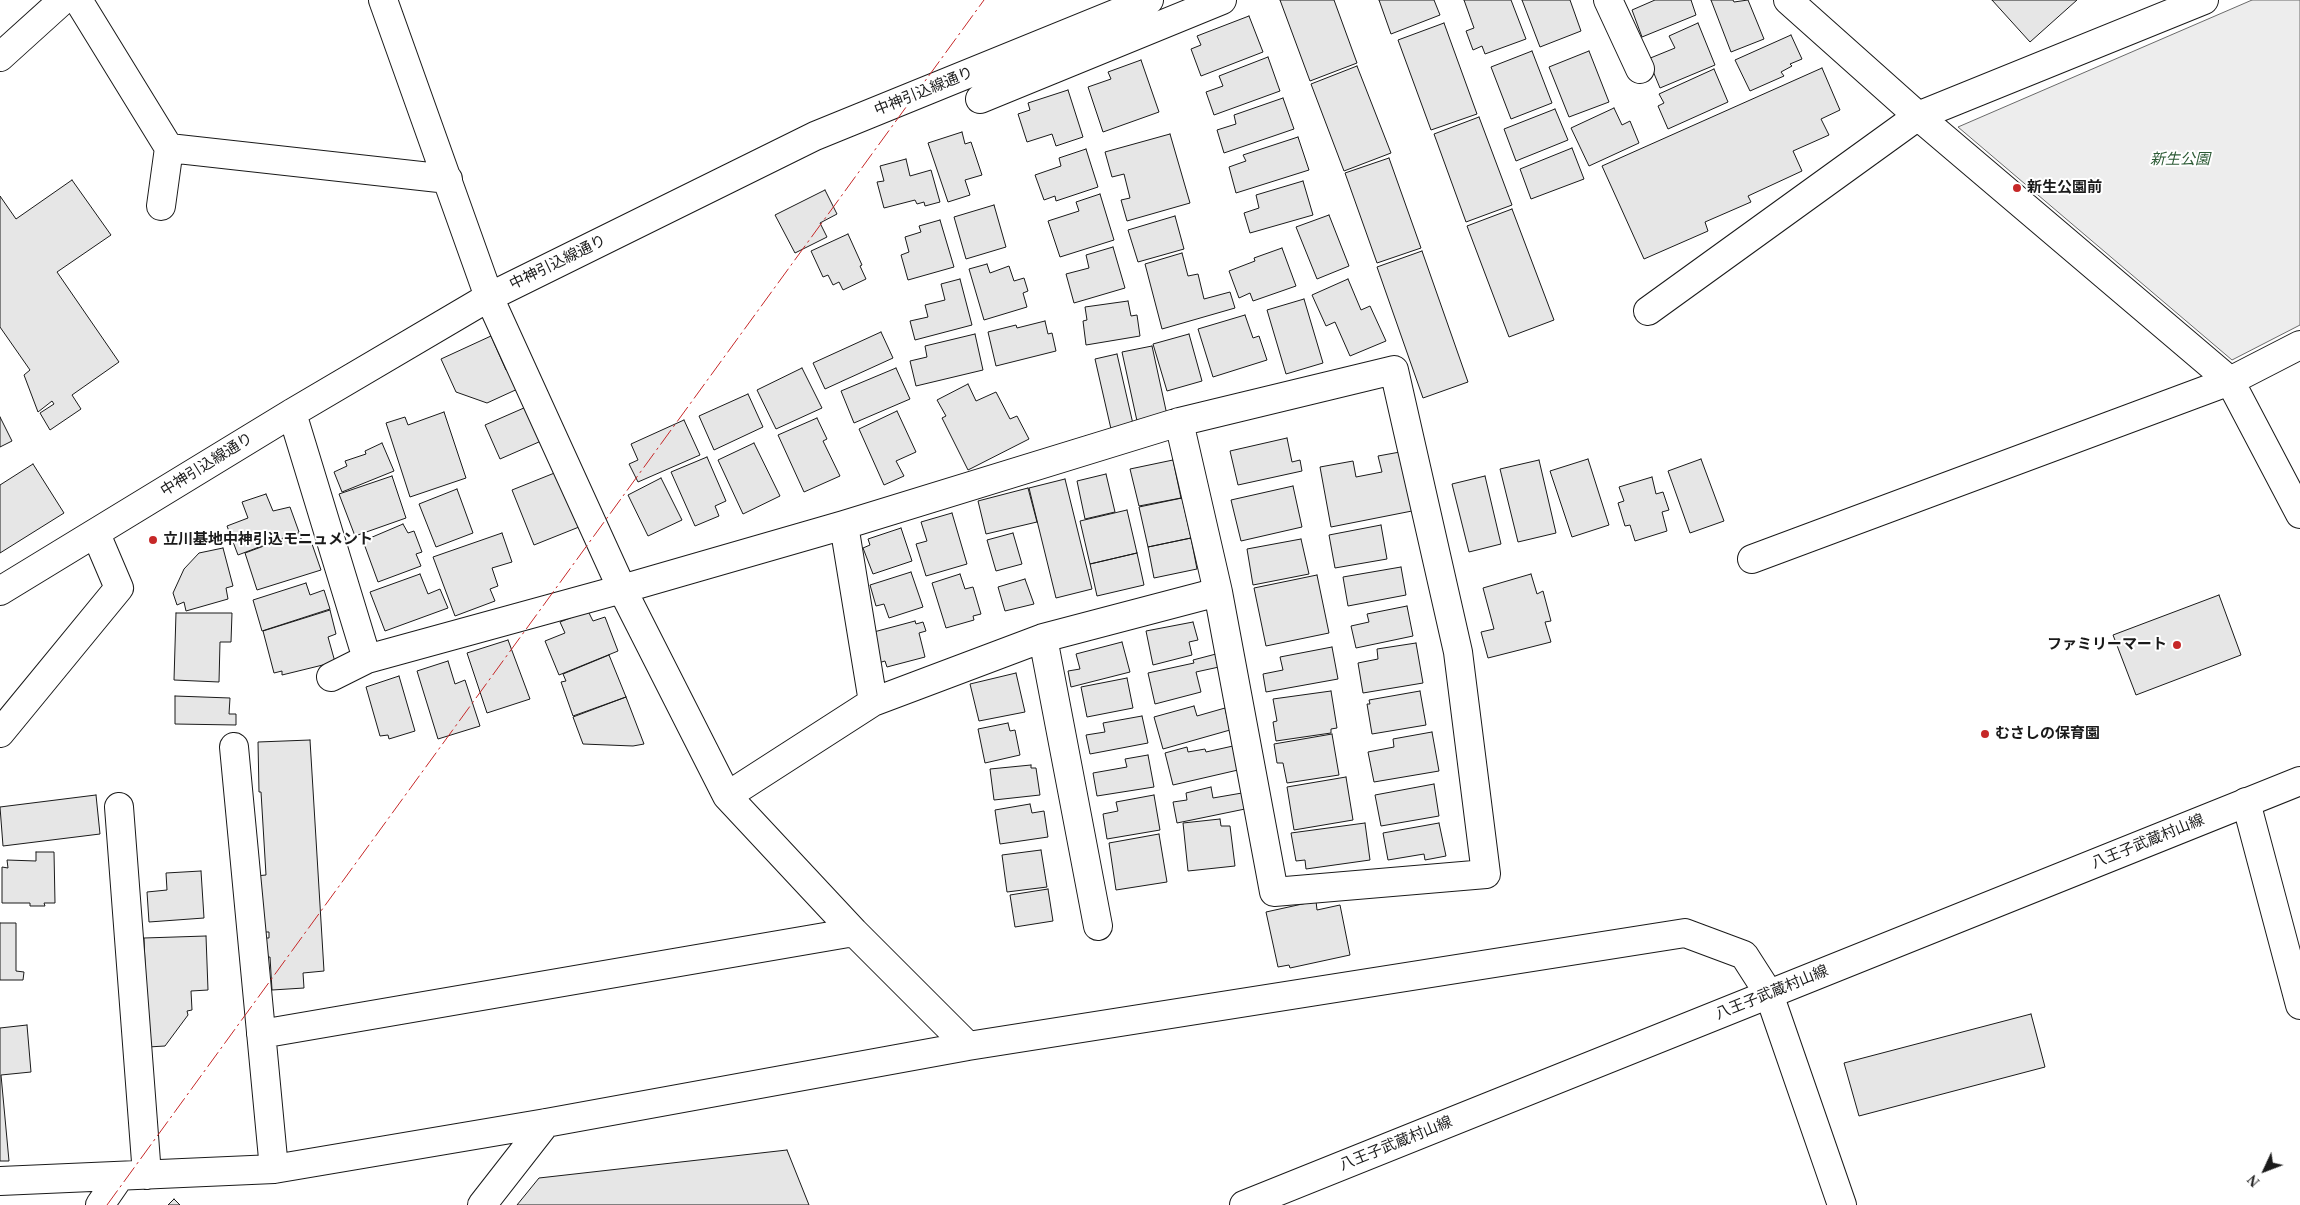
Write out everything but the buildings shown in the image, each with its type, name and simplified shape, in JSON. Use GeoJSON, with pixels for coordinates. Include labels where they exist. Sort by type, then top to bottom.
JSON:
{"type":"FeatureCollection","features":[{"type":"Feature","properties":{"kind":"street"},"geometry":{"type":"LineString","coordinates":[[0,57],[62,0]]}},
{"type":"Feature","properties":{"kind":"street"},"geometry":{"type":"LineString","coordinates":[[78,0],[168,148],[160,206]]}},
{"type":"Feature","properties":{"kind":"street"},"geometry":{"type":"LineString","coordinates":[[383,0],[448,179],[478,271],[622,590],[726,796],[854,932],[968,1046]]}},
{"type":"Feature","properties":{"kind":"street","name":"中神引込線通り"},"geometry":{"type":"LineString","coordinates":[[0,591],[292,413],[490,297],[815,136],[1149,0]]}},
{"type":"Feature","properties":{"kind":"street"},"geometry":{"type":"LineString","coordinates":[[980,99],[1222,0]]}},
{"type":"Feature","properties":{"kind":"street"},"geometry":{"type":"LineString","coordinates":[[1608,0],[1640,69]]}},
{"type":"Feature","properties":{"kind":"street"},"geometry":{"type":"LineString","coordinates":[[1788,0],[1918,116],[2230,382],[2300,514]]}},
{"type":"Feature","properties":{"kind":"street"},"geometry":{"type":"LineString","coordinates":[[1648,311],[1918,116],[2204,0]]}},
{"type":"Feature","properties":{"kind":"street"},"geometry":{"type":"LineString","coordinates":[[168,148],[448,179]]}},
{"type":"Feature","properties":{"kind":"street"},"geometry":{"type":"LineString","coordinates":[[1752,559],[2230,382],[2300,345]]}},
{"type":"Feature","properties":{"kind":"street"},"geometry":{"type":"LineString","coordinates":[[331,677],[367,658],[622,590],[844,525],[1178,422],[1394,370],[1458,652],[1486,874],[1274,892],[1218,592],[1178,422]]}},
{"type":"Feature","properties":{"kind":"street"},"geometry":{"type":"LineString","coordinates":[[292,413],[367,658]]}},
{"type":"Feature","properties":{"kind":"street"},"geometry":{"type":"LineString","coordinates":[[844,525],[873,702]]}},
{"type":"Feature","properties":{"kind":"street"},"geometry":{"type":"LineString","coordinates":[[0,733],[119,588],[96,534]]}},
{"type":"Feature","properties":{"kind":"street"},"geometry":{"type":"LineString","coordinates":[[726,796],[873,702],[1043,638],[1218,592]]}},
{"type":"Feature","properties":{"kind":"street"},"geometry":{"type":"LineString","coordinates":[[1043,638],[1098,926]]}},
{"type":"Feature","properties":{"kind":"street"},"geometry":{"type":"LineString","coordinates":[[234,746],[274,1169]]}},
{"type":"Feature","properties":{"kind":"street","name":"八王子武蔵村山線"},"geometry":{"type":"LineString","coordinates":[[1244,1205],[2246,802],[2300,782]]}},
{"type":"Feature","properties":{"kind":"street"},"geometry":{"type":"LineString","coordinates":[[2246,802],[2300,1005]]}},
{"type":"Feature","properties":{"kind":"street"},"geometry":{"type":"LineString","coordinates":[[119,807],[147,1175]]}},
{"type":"Feature","properties":{"kind":"street"},"geometry":{"type":"LineString","coordinates":[[261,1034],[854,932]]}},
{"type":"Feature","properties":{"kind":"street"},"geometry":{"type":"LineString","coordinates":[[0,1181],[274,1169],[546,1123],[968,1046],[1685,933],[1744,955],[1769,994],[1842,1205]]}},
{"type":"Feature","properties":{"kind":"street"},"geometry":{"type":"LineString","coordinates":[[482,1205],[546,1123]]}},
{"type":"Feature","properties":{"kind":"street"},"geometry":{"type":"LineString","coordinates":[[100,1205],[120,1176]]}},
{"type":"Feature","properties":{"kind":"green space","name":"新生公園"},"geometry":{"type":"Polygon","coordinates":[[[2252,0],[2300,0],[2300,325],[2232,360],[1958,127],[2252,0]]]}},
{"type":"Feature","properties":{"kind":"power"},"geometry":{"type":"LineString","coordinates":[[107,1205],[984,0]]}},
{"type":"Feature","properties":{"kind":"place","name":"新生公園前"},"geometry":{"type":"Point","coordinates":[2017,188]}},
{"type":"Feature","properties":{"kind":"place","name":"立川基地中神引込モニュメント"},"geometry":{"type":"Point","coordinates":[153,540]}},
{"type":"Feature","properties":{"kind":"place","name":"ファミリーマート"},"geometry":{"type":"Point","coordinates":[2177,645]}},
{"type":"Feature","properties":{"kind":"place","name":"むさしの保育園"},"geometry":{"type":"Point","coordinates":[1985,734]}}]}
